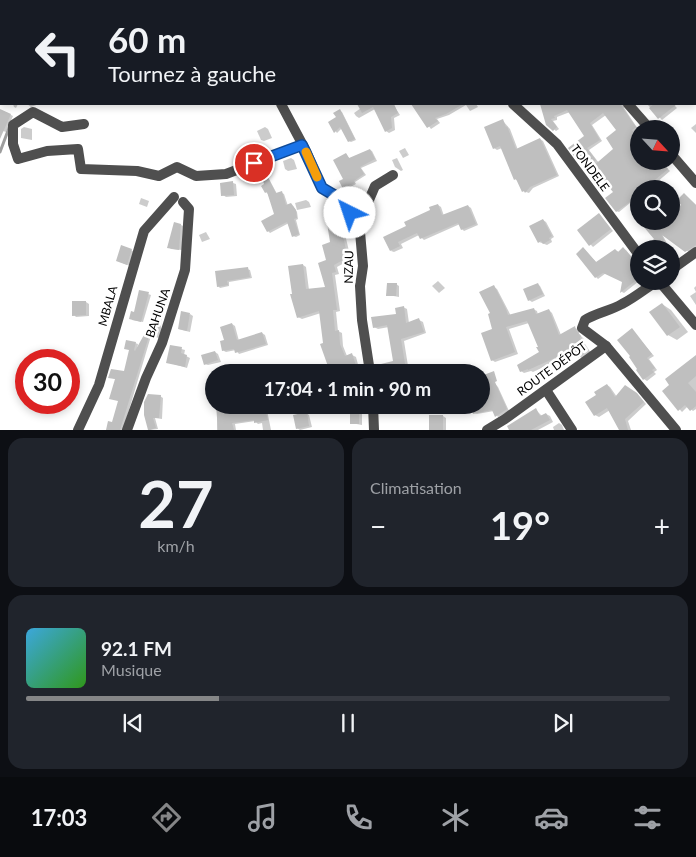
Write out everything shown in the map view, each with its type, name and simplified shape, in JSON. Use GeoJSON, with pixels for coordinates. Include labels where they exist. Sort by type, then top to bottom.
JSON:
{"type":"FeatureCollection","features":[{"type":"Feature","properties":{"kind":"street"},"geometry":{"type":"LineString","coordinates":[[282,105],[322,188],[339,198],[361,228]]}},
{"type":"Feature","properties":{"kind":"street","name":"TONDELE"},"geometry":{"type":"LineString","coordinates":[[514,105],[556,144],[630,243]]}},
{"type":"Feature","properties":{"kind":"street"},"geometry":{"type":"LineString","coordinates":[[629,105],[642,120]]}},
{"type":"Feature","properties":{"kind":"street"},"geometry":{"type":"LineString","coordinates":[[84,124],[62,127],[33,112],[13,125],[13,144],[18,159],[47,152],[78,149],[81,169],[137,171],[159,176],[178,167],[196,176],[226,174],[302,145]]}},
{"type":"Feature","properties":{"kind":"street"},"geometry":{"type":"LineString","coordinates":[[680,164],[696,183]]}},
{"type":"Feature","properties":{"kind":"street","name":"NZAU"},"geometry":{"type":"LineString","coordinates":[[369,364],[362,320],[360,286],[363,266],[361,228],[374,186],[394,175]]}},
{"type":"Feature","properties":{"kind":"street","name":"MBALA"},"geometry":{"type":"LineString","coordinates":[[78,430],[99,385],[144,231],[179,200]]}},
{"type":"Feature","properties":{"kind":"street","name":"BAHUNA"},"geometry":{"type":"LineString","coordinates":[[127,430],[146,378],[162,343],[186,270],[189,209],[179,200]]}},
{"type":"Feature","properties":{"kind":"street"},"geometry":{"type":"LineString","coordinates":[[680,264],[696,252]]}},
{"type":"Feature","properties":{"kind":"street","name":"ROUTE DÉPÔT"},"geometry":{"type":"LineString","coordinates":[[487,430],[606,346],[582,328],[585,320],[592,315],[604,313],[622,304],[644,290]]}},
{"type":"Feature","properties":{"kind":"street"},"geometry":{"type":"LineString","coordinates":[[666,290],[696,325]]}},
{"type":"Feature","properties":{"kind":"street"},"geometry":{"type":"LineString","coordinates":[[606,346],[676,430]]}},
{"type":"Feature","properties":{"kind":"street"},"geometry":{"type":"LineString","coordinates":[[546,390],[572,430]]}},
{"type":"Feature","properties":{"kind":"street"},"geometry":{"type":"LineString","coordinates":[[373,414],[374,430]]}},
{"type":"Feature","properties":{"kind":"building"},"geometry":{"type":"Polygon","coordinates":[[[358,105],[394,105],[398,113],[391,117],[392,128],[385,132],[373,107],[362,113],[358,105]]]}},
{"type":"Feature","properties":{"kind":"building"},"geometry":{"type":"Polygon","coordinates":[[[412,105],[461,105],[435,118],[438,121],[427,128],[412,105]]]}},
{"type":"Feature","properties":{"kind":"building"},"geometry":{"type":"Polygon","coordinates":[[[540,105],[621,105],[631,120],[630,170],[667,170],[655,180],[630,180],[630,202],[616,212],[605,198],[613,192],[592,167],[613,149],[606,138],[616,130],[603,113],[590,123],[600,140],[587,148],[596,160],[585,167],[579,158],[577,160],[568,148],[584,136],[567,110],[551,119],[557,127],[553,131],[546,125],[540,105]]]}},
{"type":"Feature","properties":{"kind":"building"},"geometry":{"type":"Polygon","coordinates":[[[653,105],[676,105],[658,119],[649,108],[653,105]]]}},
{"type":"Feature","properties":{"kind":"building"},"geometry":{"type":"Polygon","coordinates":[[[0,109],[11,114],[0,139],[0,109]]]}},
{"type":"Feature","properties":{"kind":"building"},"geometry":{"type":"Polygon","coordinates":[[[340,109],[355,139],[348,142],[340,127],[334,133],[328,122],[336,117],[333,113],[340,109]]]}},
{"type":"Feature","properties":{"kind":"building"},"geometry":{"type":"Polygon","coordinates":[[[503,119],[516,149],[540,138],[557,175],[530,187],[525,193],[524,191],[522,192],[516,179],[514,180],[500,146],[493,149],[484,127],[503,119]]]}},
{"type":"Feature","properties":{"kind":"building"},"geometry":{"type":"Polygon","coordinates":[[[370,149],[375,159],[360,167],[364,174],[354,181],[355,183],[343,189],[339,181],[343,179],[333,160],[346,153],[349,158],[370,149]]]}},
{"type":"Feature","properties":{"kind":"building"},"geometry":{"type":"Polygon","coordinates":[[[265,172],[276,193],[282,191],[286,205],[291,203],[296,210],[297,218],[294,219],[299,234],[292,237],[287,222],[267,232],[261,221],[274,214],[267,192],[265,193],[261,186],[264,184],[261,174],[265,172]]]}},
{"type":"Feature","properties":{"kind":"building"},"geometry":{"type":"Polygon","coordinates":[[[233,181],[234,195],[221,196],[220,183],[233,181]]]}},
{"type":"Feature","properties":{"kind":"building"},"geometry":{"type":"Polygon","coordinates":[[[684,193],[696,205],[696,245],[685,252],[680,248],[680,240],[669,240],[662,235],[664,240],[653,240],[654,239],[646,230],[680,230],[680,197],[684,193]]]}},
{"type":"Feature","properties":{"kind":"building"},"geometry":{"type":"Polygon","coordinates":[[[438,204],[442,215],[468,205],[476,224],[461,230],[458,223],[420,239],[417,233],[398,242],[400,246],[390,251],[383,237],[406,226],[404,222],[430,210],[429,207],[438,204]]]}},
{"type":"Feature","properties":{"kind":"building"},"geometry":{"type":"Polygon","coordinates":[[[599,213],[611,229],[589,246],[577,230],[599,213]]]}},
{"type":"Feature","properties":{"kind":"building"},"geometry":{"type":"Polygon","coordinates":[[[543,219],[552,236],[549,238],[550,240],[543,244],[541,241],[538,243],[529,226],[543,219]]]}},
{"type":"Feature","properties":{"kind":"building"},"geometry":{"type":"Polygon","coordinates":[[[336,221],[337,227],[341,226],[346,250],[349,250],[350,256],[334,265],[336,272],[332,273],[337,310],[333,310],[335,331],[339,330],[340,344],[345,356],[352,353],[355,364],[327,364],[320,344],[323,343],[319,311],[297,318],[290,294],[292,294],[288,266],[303,264],[306,289],[325,287],[318,263],[326,260],[322,245],[330,242],[327,223],[336,221]]]}},
{"type":"Feature","properties":{"kind":"building"},"geometry":{"type":"Polygon","coordinates":[[[174,222],[181,224],[179,250],[167,248],[174,222]]]}},
{"type":"Feature","properties":{"kind":"building"},"geometry":{"type":"Polygon","coordinates":[[[121,245],[132,249],[127,265],[116,261],[121,245]]]}},
{"type":"Feature","properties":{"kind":"building"},"geometry":{"type":"Polygon","coordinates":[[[583,247],[596,262],[615,249],[618,252],[623,247],[630,255],[630,285],[620,293],[622,282],[603,273],[595,278],[576,254],[583,247]]]}},
{"type":"Feature","properties":{"kind":"building"},"geometry":{"type":"Polygon","coordinates":[[[248,267],[250,277],[227,281],[228,285],[217,287],[215,271],[248,267]]]}},
{"type":"Feature","properties":{"kind":"building"},"geometry":{"type":"Polygon","coordinates":[[[387,283],[397,283],[396,296],[386,296],[387,283]]]}},
{"type":"Feature","properties":{"kind":"building"},"geometry":{"type":"Polygon","coordinates":[[[538,283],[543,294],[528,301],[523,289],[538,283]]]}},
{"type":"Feature","properties":{"kind":"building"},"geometry":{"type":"Polygon","coordinates":[[[494,285],[508,315],[534,308],[536,314],[549,309],[559,335],[575,326],[588,350],[578,358],[573,350],[520,372],[517,365],[539,352],[527,321],[506,327],[515,352],[491,361],[481,333],[492,329],[488,314],[490,313],[479,292],[494,285]]]}},
{"type":"Feature","properties":{"kind":"building"},"geometry":{"type":"Polygon","coordinates":[[[139,290],[149,292],[141,322],[129,319],[131,311],[134,312],[139,290]]]}},
{"type":"Feature","properties":{"kind":"building"},"geometry":{"type":"Polygon","coordinates":[[[72,301],[86,301],[86,315],[72,316],[72,301]]]}},
{"type":"Feature","properties":{"kind":"building"},"geometry":{"type":"Polygon","coordinates":[[[662,303],[680,327],[667,336],[649,312],[662,303]]]}},
{"type":"Feature","properties":{"kind":"building"},"geometry":{"type":"Polygon","coordinates":[[[160,306],[160,326],[157,337],[149,336],[120,430],[106,430],[108,421],[112,422],[118,401],[109,399],[115,379],[108,378],[111,369],[124,371],[129,350],[124,349],[126,340],[136,342],[135,351],[160,306]]]}},
{"type":"Feature","properties":{"kind":"building"},"geometry":{"type":"Polygon","coordinates":[[[404,306],[406,323],[419,318],[424,332],[401,339],[405,364],[381,364],[393,361],[387,325],[373,328],[371,317],[396,314],[395,308],[404,306]]]}},
{"type":"Feature","properties":{"kind":"building"},"geometry":{"type":"Polygon","coordinates":[[[181,311],[190,313],[187,331],[178,329],[181,311]]]}},
{"type":"Feature","properties":{"kind":"building"},"geometry":{"type":"Polygon","coordinates":[[[232,323],[237,340],[262,332],[266,344],[235,353],[234,349],[222,351],[220,341],[224,340],[220,327],[232,323]]]}},
{"type":"Feature","properties":{"kind":"building"},"geometry":{"type":"Polygon","coordinates":[[[632,328],[652,354],[647,358],[655,368],[652,370],[654,372],[643,380],[630,356],[617,340],[632,328]]]}},
{"type":"Feature","properties":{"kind":"building"},"geometry":{"type":"Polygon","coordinates":[[[170,345],[182,347],[181,353],[187,355],[185,367],[166,363],[170,345]]]}},
{"type":"Feature","properties":{"kind":"building"},"geometry":{"type":"Polygon","coordinates":[[[215,351],[218,360],[204,365],[201,355],[215,351]]]}},
{"type":"Feature","properties":{"kind":"building"},"geometry":{"type":"Polygon","coordinates":[[[696,355],[696,376],[688,383],[696,392],[696,406],[690,411],[685,405],[678,411],[662,391],[669,385],[665,379],[696,355]]]}},
{"type":"Feature","properties":{"kind":"building"},"geometry":{"type":"Polygon","coordinates":[[[494,371],[497,381],[495,382],[507,409],[495,417],[492,410],[490,410],[490,373],[494,371]]]}},
{"type":"Feature","properties":{"kind":"building"},"geometry":{"type":"Polygon","coordinates":[[[607,384],[615,397],[625,385],[637,393],[644,402],[625,419],[628,430],[619,430],[607,408],[594,416],[585,402],[596,395],[594,392],[607,384]]]}},
{"type":"Feature","properties":{"kind":"building"},"geometry":{"type":"Polygon","coordinates":[[[148,394],[161,395],[159,418],[153,418],[156,428],[150,430],[148,430],[144,415],[144,402],[148,394]]]}},
{"type":"Feature","properties":{"kind":"building"},"geometry":{"type":"Polygon","coordinates":[[[536,408],[540,416],[546,413],[550,420],[531,430],[509,430],[507,426],[536,408]]]}},
{"type":"Feature","properties":{"kind":"building"},"geometry":{"type":"Polygon","coordinates":[[[217,414],[266,414],[268,420],[254,423],[254,420],[232,423],[234,430],[218,430],[217,414]]]}},
{"type":"Feature","properties":{"kind":"building"},"geometry":{"type":"Polygon","coordinates":[[[307,414],[309,426],[296,429],[293,415],[307,414]]]}},
{"type":"Feature","properties":{"kind":"building"},"geometry":{"type":"Polygon","coordinates":[[[350,414],[359,414],[359,424],[350,424],[350,414]]]}},
{"type":"Feature","properties":{"kind":"building"},"geometry":{"type":"Polygon","coordinates":[[[429,415],[443,415],[443,430],[429,430],[429,415]]]}},
{"type":"Feature","properties":{"kind":"waterway"},"geometry":{"type":"LineString","coordinates":[[0,152],[9,128]]}},
{"type":"Feature","properties":{"kind":"slow traffic"},"geometry":{"type":"LineString","coordinates":[[306,152],[317,177]]}},
{"type":"Feature","properties":{"kind":"route"},"geometry":{"type":"LineString","coordinates":[[254,163],[302,145],[322,188],[339,198],[350,213]]}}]}
